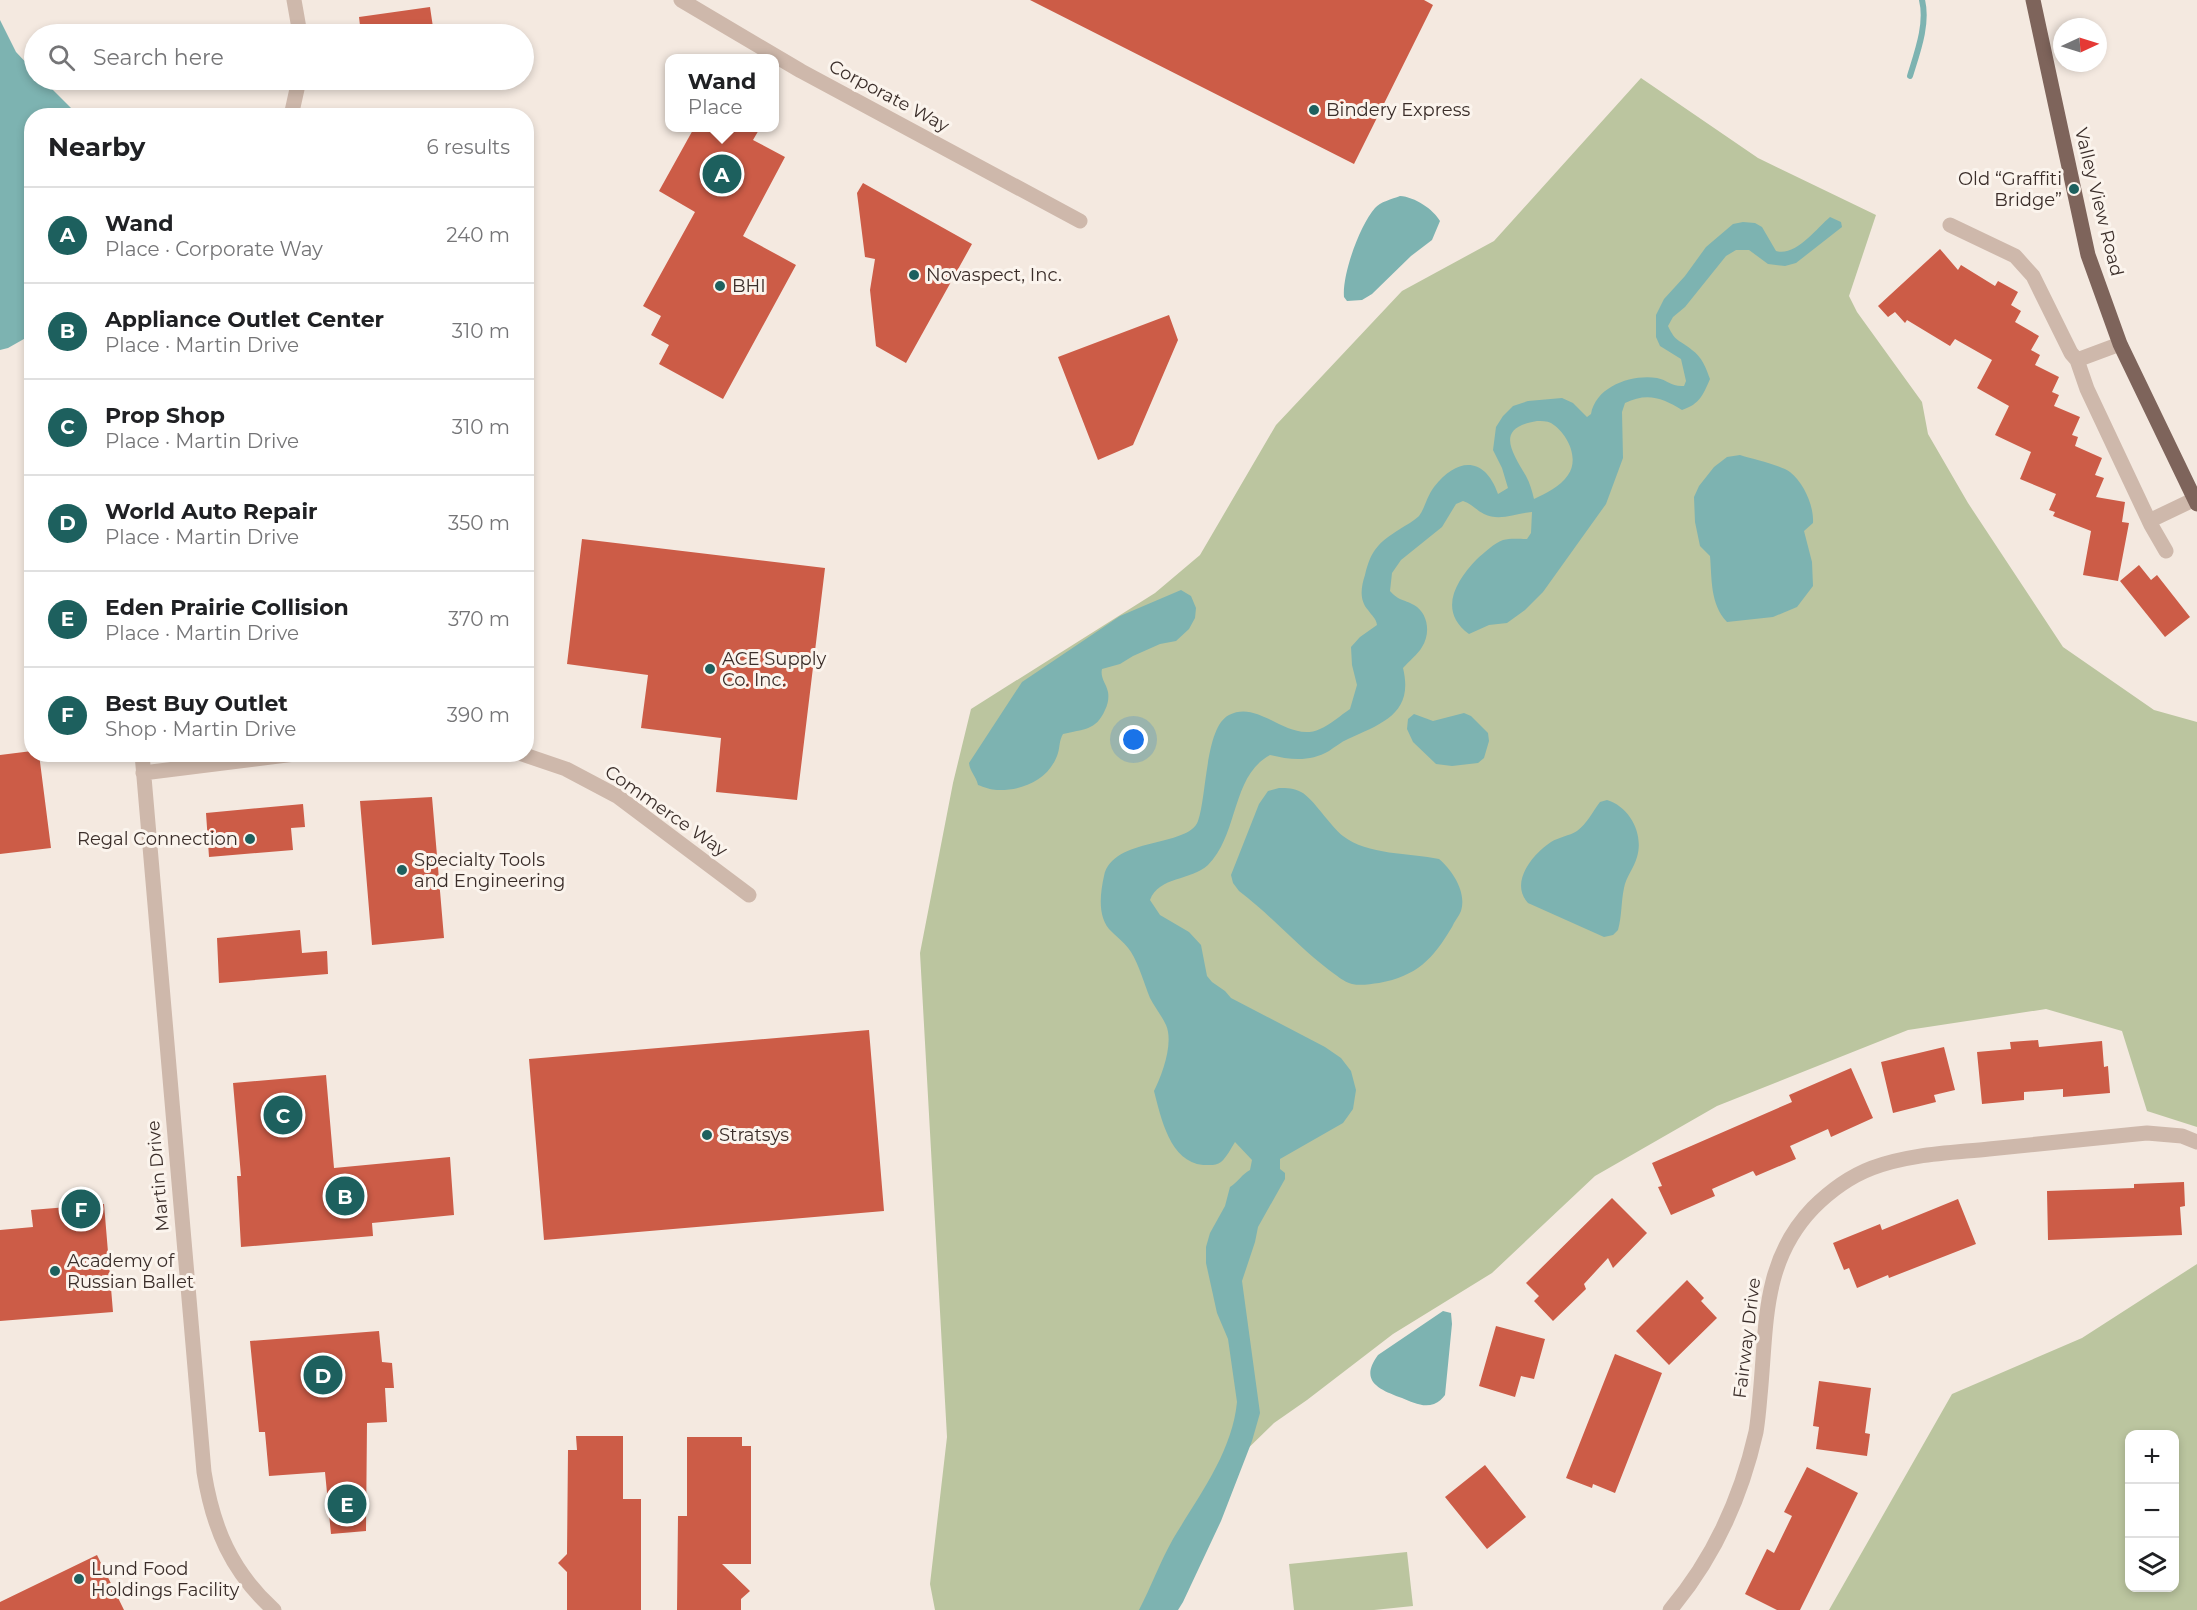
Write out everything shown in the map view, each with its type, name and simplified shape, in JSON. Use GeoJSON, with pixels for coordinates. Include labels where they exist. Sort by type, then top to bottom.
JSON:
{"type":"FeatureCollection","features":[{"type":"Feature","properties":{"kind":"main road","name":"Valley View Road"},"geometry":{"type":"LineString","coordinates":[[2033,0],[2088,255],[2120,344],[2196,501]]}},
{"type":"Feature","properties":{"kind":"street"},"geometry":{"type":"LineString","coordinates":[[294,0],[298,24]]}},
{"type":"Feature","properties":{"kind":"street","name":"Corporate Way"},"geometry":{"type":"LineString","coordinates":[[681,0],[772,54]]}},
{"type":"Feature","properties":{"kind":"street","name":"Corporate Way"},"geometry":{"type":"LineString","coordinates":[[779,58],[1080,221]]}},
{"type":"Feature","properties":{"kind":"street"},"geometry":{"type":"LineString","coordinates":[[293,108],[297,90]]}},
{"type":"Feature","properties":{"kind":"street"},"geometry":{"type":"LineString","coordinates":[[1950,225],[2015,256],[2033,276],[2071,353],[2077,360],[2087,389],[2149,520],[2166,550]]}},
{"type":"Feature","properties":{"kind":"street"},"geometry":{"type":"LineString","coordinates":[[2077,360],[2120,344]]}},
{"type":"Feature","properties":{"kind":"street"},"geometry":{"type":"LineString","coordinates":[[2149,520],[2196,501]]}},
{"type":"Feature","properties":{"kind":"street","name":"Commerce Way"},"geometry":{"type":"LineString","coordinates":[[534,758],[566,769],[617,796],[749,895]]}},
{"type":"Feature","properties":{"kind":"street","name":"Martin Drive"},"geometry":{"type":"LineString","coordinates":[[142,762],[204,1472],[209,1506],[224,1545],[245,1578],[274,1610]]}},
{"type":"Feature","properties":{"kind":"street"},"geometry":{"type":"LineString","coordinates":[[144,773],[231,762]]}},
{"type":"Feature","properties":{"kind":"street","name":"Fairway Drive"},"geometry":{"type":"LineString","coordinates":[[1670,1610],[1687,1590],[1718,1541],[1742,1486],[1756,1429],[1768,1295],[1782,1253],[1790,1237],[1803,1218],[1817,1204],[1871,1168],[1918,1156],[2147,1133],[2182,1136],[2197,1142]]}},
{"type":"Feature","properties":{"kind":"green space"},"geometry":{"type":"Polygon","coordinates":[[[1641,78],[1758,158],[1876,215],[1849,296],[1857,312],[1922,402],[1928,434],[1968,503],[2063,647],[2154,710],[2197,722],[2197,1127],[2147,1111],[2122,1031],[2046,1009],[1908,1030],[1717,1106],[1595,1176],[1492,1273],[1393,1334],[1274,1423],[1235,1461],[1156,1610],[935,1610],[930,1584],[947,1437],[920,953],[953,783],[971,709],[1155,593],[1200,555],[1276,425],[1402,291],[1494,241],[1641,78]]]}},
{"type":"Feature","properties":{"kind":"green space"},"geometry":{"type":"Polygon","coordinates":[[[2197,1264],[2197,1610],[1829,1610],[1952,1394],[2082,1338],[2197,1264]]]}},
{"type":"Feature","properties":{"kind":"green space"},"geometry":{"type":"Polygon","coordinates":[[[1407,1552],[1413,1606],[1374,1610],[1294,1610],[1289,1564],[1407,1552]]]}},
{"type":"Feature","properties":{"kind":"water"},"geometry":{"type":"Polygon","coordinates":[[[0,20],[16,52],[24,60],[24,90],[53,90],[71,108],[24,108],[24,339],[0,350],[0,20]]]}},
{"type":"Feature","properties":{"kind":"water"},"geometry":{"type":"Polygon","coordinates":[[[1400,196],[1417,201],[1428,208],[1440,221],[1432,240],[1411,256],[1372,294],[1362,300],[1347,301],[1344,297],[1344,287],[1349,263],[1369,216],[1377,206],[1400,196]]]}},
{"type":"Feature","properties":{"kind":"water"},"geometry":{"type":"Polygon","coordinates":[[[1830,217],[1841,222],[1842,227],[1796,263],[1785,266],[1768,264],[1749,250],[1736,250],[1726,256],[1685,307],[1673,317],[1668,326],[1676,338],[1698,356],[1710,379],[1703,394],[1697,402],[1682,410],[1668,402],[1648,397],[1625,403],[1622,412],[1623,458],[1606,504],[1543,592],[1525,610],[1507,623],[1489,625],[1469,634],[1454,616],[1452,606],[1453,596],[1462,577],[1477,559],[1496,543],[1506,539],[1527,539],[1531,533],[1532,512],[1496,517],[1484,514],[1463,501],[1456,504],[1442,527],[1401,560],[1392,573],[1390,591],[1419,609],[1427,624],[1425,642],[1403,668],[1404,696],[1400,706],[1384,721],[1345,740],[1322,755],[1300,759],[1270,755],[1257,764],[1241,791],[1225,838],[1208,865],[1193,874],[1160,887],[1150,900],[1160,915],[1189,932],[1201,945],[1207,976],[1212,982],[1231,998],[1325,1047],[1341,1058],[1351,1071],[1356,1090],[1353,1109],[1343,1123],[1280,1159],[1280,1169],[1285,1173],[1285,1179],[1258,1227],[1242,1281],[1260,1413],[1252,1441],[1221,1521],[1178,1610],[1139,1610],[1168,1548],[1221,1457],[1234,1421],[1237,1402],[1228,1339],[1217,1313],[1206,1263],[1206,1247],[1210,1233],[1225,1206],[1230,1187],[1250,1170],[1252,1160],[1235,1142],[1219,1163],[1203,1165],[1192,1162],[1182,1156],[1169,1137],[1154,1091],[1166,1059],[1168,1032],[1150,998],[1131,952],[1107,927],[1104,920],[1101,891],[1110,863],[1121,854],[1135,848],[1180,835],[1191,829],[1198,821],[1215,733],[1221,722],[1229,715],[1240,712],[1252,713],[1285,727],[1308,732],[1324,727],[1350,709],[1357,685],[1352,665],[1351,647],[1360,637],[1377,625],[1363,602],[1362,593],[1367,566],[1373,553],[1386,539],[1419,516],[1434,487],[1452,470],[1461,466],[1478,467],[1486,473],[1498,494],[1508,488],[1493,450],[1496,427],[1513,406],[1528,401],[1562,398],[1573,403],[1587,417],[1591,414],[1594,404],[1607,389],[1626,380],[1657,378],[1684,386],[1686,381],[1681,359],[1660,346],[1656,337],[1656,315],[1664,299],[1685,276],[1706,247],[1733,224],[1743,222],[1755,223],[1762,227],[1776,251],[1783,252],[1798,246],[1830,217]],[[1546,421],[1524,424],[1515,429],[1510,441],[1515,457],[1529,481],[1534,499],[1561,483],[1568,475],[1573,461],[1567,439],[1557,427],[1546,421]]]}},
{"type":"Feature","properties":{"kind":"water"},"geometry":{"type":"Polygon","coordinates":[[[1740,455],[1786,469],[1804,488],[1813,516],[1813,523],[1804,531],[1812,562],[1813,586],[1797,607],[1773,617],[1727,622],[1717,607],[1710,556],[1700,546],[1695,522],[1694,497],[1699,486],[1714,467],[1727,457],[1740,455]]]}},
{"type":"Feature","properties":{"kind":"water"},"geometry":{"type":"Polygon","coordinates":[[[1181,590],[1191,596],[1196,608],[1195,618],[1189,629],[1176,641],[1160,644],[1120,664],[1102,669],[1108,696],[1107,706],[1093,726],[1063,734],[1058,753],[1049,770],[1026,786],[992,790],[978,785],[969,763],[1022,682],[1120,616],[1181,590]]]}},
{"type":"Feature","properties":{"kind":"water"},"geometry":{"type":"Polygon","coordinates":[[[1464,713],[1471,716],[1488,733],[1489,741],[1484,758],[1478,763],[1452,766],[1436,764],[1413,742],[1407,729],[1408,719],[1414,714],[1433,721],[1464,713]]]}},
{"type":"Feature","properties":{"kind":"water"},"geometry":{"type":"Polygon","coordinates":[[[1279,788],[1296,790],[1306,795],[1343,836],[1353,842],[1376,850],[1439,859],[1449,869],[1462,896],[1461,911],[1431,957],[1414,971],[1379,983],[1355,985],[1349,983],[1317,961],[1233,883],[1231,875],[1259,804],[1268,791],[1279,788]]]}},
{"type":"Feature","properties":{"kind":"water"},"geometry":{"type":"Polygon","coordinates":[[[1607,800],[1622,809],[1633,822],[1637,831],[1639,848],[1636,861],[1625,884],[1618,930],[1613,935],[1604,937],[1528,903],[1521,886],[1526,869],[1544,847],[1577,831],[1600,802],[1607,800]]]}},
{"type":"Feature","properties":{"kind":"water"},"geometry":{"type":"Polygon","coordinates":[[[1443,1311],[1451,1313],[1452,1324],[1443,1398],[1434,1404],[1422,1405],[1387,1392],[1375,1384],[1370,1372],[1378,1355],[1443,1311]]]}},
{"type":"Feature","properties":{"kind":"building","name":"Bindery Express"},"geometry":{"type":"Polygon","coordinates":[[[1030,0],[1424,0],[1433,5],[1354,164],[1030,0]]]}},
{"type":"Feature","properties":{"kind":"building"},"geometry":{"type":"Polygon","coordinates":[[[430,7],[433,24],[360,24],[359,17],[430,7]]]}},
{"type":"Feature","properties":{"kind":"building","name":"BHI"},"geometry":{"type":"Polygon","coordinates":[[[692,132],[758,132],[753,140],[785,157],[743,236],[796,265],[723,399],[659,364],[669,345],[651,335],[661,316],[643,306],[695,212],[659,191],[692,132]]]}},
{"type":"Feature","properties":{"kind":"building","name":"Novaspect, Inc."},"geometry":{"type":"Polygon","coordinates":[[[863,183],[972,244],[906,363],[876,346],[870,290],[875,259],[865,257],[857,193],[863,183]]]}},
{"type":"Feature","properties":{"kind":"building"},"geometry":{"type":"Polygon","coordinates":[[[1940,249],[1958,270],[1961,265],[1995,286],[1998,281],[2018,292],[2011,305],[2021,311],[2015,322],[2039,336],[2031,350],[2040,355],[2035,365],[2059,377],[2052,392],[2059,395],[2054,406],[2080,417],[2072,435],[2078,437],[2075,446],[2102,458],[2095,475],[2104,478],[2096,497],[2125,502],[2122,522],[2129,523],[2118,581],[2083,575],[2091,531],[2053,516],[2055,512],[2049,510],[2056,494],[2020,479],[2031,452],[1995,435],[2009,406],[1977,388],[1992,360],[1955,339],[1950,346],[1907,320],[1905,323],[1895,312],[1888,317],[1878,306],[1940,249]]]}},
{"type":"Feature","properties":{"kind":"building"},"geometry":{"type":"Polygon","coordinates":[[[1169,315],[1178,340],[1133,445],[1098,460],[1058,357],[1169,315]]]}},
{"type":"Feature","properties":{"kind":"building","name":"ACE Supply Co. Inc."},"geometry":{"type":"Polygon","coordinates":[[[582,539],[825,568],[797,800],[716,792],[721,738],[641,728],[648,675],[567,664],[582,539]]]}},
{"type":"Feature","properties":{"kind":"building"},"geometry":{"type":"Polygon","coordinates":[[[2139,565],[2151,580],[2157,575],[2190,617],[2165,637],[2120,581],[2139,565]]]}},
{"type":"Feature","properties":{"kind":"building"},"geometry":{"type":"Polygon","coordinates":[[[24,752],[24,762],[40,762],[51,848],[0,854],[0,755],[24,752]]]}},
{"type":"Feature","properties":{"kind":"building","name":"Specialty Tools and Engineering"},"geometry":{"type":"Polygon","coordinates":[[[432,797],[444,938],[372,945],[360,801],[432,797]]]}},
{"type":"Feature","properties":{"kind":"building","name":"Regal Connection"},"geometry":{"type":"Polygon","coordinates":[[[303,804],[305,827],[291,828],[293,850],[209,857],[206,813],[303,804]]]}},
{"type":"Feature","properties":{"kind":"building"},"geometry":{"type":"Polygon","coordinates":[[[300,930],[302,953],[327,951],[328,974],[219,983],[217,938],[300,930]]]}},
{"type":"Feature","properties":{"kind":"building","name":"Stratsys"},"geometry":{"type":"Polygon","coordinates":[[[869,1030],[884,1211],[544,1240],[529,1059],[869,1030]]]}},
{"type":"Feature","properties":{"kind":"building"},"geometry":{"type":"Polygon","coordinates":[[[2038,1040],[2039,1047],[2102,1041],[2104,1067],[2108,1066],[2110,1093],[2063,1097],[2063,1089],[2024,1092],[2024,1100],[1982,1104],[1977,1052],[2011,1049],[2010,1042],[2038,1040]]]}},
{"type":"Feature","properties":{"kind":"building"},"geometry":{"type":"Polygon","coordinates":[[[1944,1047],[1955,1090],[1934,1095],[1936,1102],[1893,1113],[1881,1062],[1944,1047]]]}},
{"type":"Feature","properties":{"kind":"building"},"geometry":{"type":"Polygon","coordinates":[[[1851,1068],[1873,1118],[1831,1137],[1828,1129],[1790,1146],[1796,1159],[1756,1176],[1753,1171],[1712,1189],[1715,1196],[1671,1215],[1658,1187],[1662,1186],[1652,1163],[1792,1102],[1789,1095],[1851,1068]]]}},
{"type":"Feature","properties":{"kind":"building"},"geometry":{"type":"Polygon","coordinates":[[[326,1075],[334,1168],[450,1157],[454,1215],[372,1223],[373,1236],[241,1247],[237,1176],[241,1176],[233,1083],[326,1075]]]}},
{"type":"Feature","properties":{"kind":"building"},"geometry":{"type":"Polygon","coordinates":[[[2184,1182],[2185,1206],[2180,1207],[2182,1235],[2048,1240],[2047,1191],[2134,1188],[2134,1184],[2184,1182]]]}},
{"type":"Feature","properties":{"kind":"building"},"geometry":{"type":"Polygon","coordinates":[[[1612,1198],[1647,1233],[1613,1268],[1608,1258],[1584,1284],[1586,1289],[1553,1321],[1534,1301],[1539,1296],[1526,1283],[1612,1198]]]}},
{"type":"Feature","properties":{"kind":"building"},"geometry":{"type":"Polygon","coordinates":[[[1958,1199],[1976,1244],[1857,1288],[1849,1268],[1844,1270],[1833,1243],[1880,1224],[1882,1230],[1958,1199]]]}},
{"type":"Feature","properties":{"kind":"building","name":"Academy of Russian Ballet"},"geometry":{"type":"Polygon","coordinates":[[[104,1204],[113,1312],[0,1321],[0,1230],[33,1227],[31,1210],[104,1204]]]}},
{"type":"Feature","properties":{"kind":"building"},"geometry":{"type":"Polygon","coordinates":[[[1687,1280],[1704,1298],[1701,1301],[1717,1318],[1669,1365],[1636,1331],[1687,1280]]]}},
{"type":"Feature","properties":{"kind":"building"},"geometry":{"type":"Polygon","coordinates":[[[1496,1326],[1545,1339],[1534,1379],[1521,1376],[1515,1397],[1479,1386],[1496,1326]]]}},
{"type":"Feature","properties":{"kind":"building"},"geometry":{"type":"Polygon","coordinates":[[[379,1331],[382,1362],[392,1363],[394,1388],[385,1388],[387,1422],[367,1423],[366,1531],[331,1534],[325,1472],[269,1476],[265,1432],[259,1432],[250,1341],[379,1331]]]}},
{"type":"Feature","properties":{"kind":"building"},"geometry":{"type":"Polygon","coordinates":[[[1615,1354],[1662,1373],[1615,1493],[1593,1484],[1592,1488],[1566,1478],[1615,1354]]]}},
{"type":"Feature","properties":{"kind":"building"},"geometry":{"type":"Polygon","coordinates":[[[1819,1381],[1871,1388],[1865,1433],[1870,1434],[1867,1456],[1816,1449],[1819,1427],[1813,1426],[1819,1381]]]}},
{"type":"Feature","properties":{"kind":"building"},"geometry":{"type":"Polygon","coordinates":[[[576,1436],[623,1436],[623,1499],[641,1499],[641,1610],[567,1610],[567,1572],[558,1563],[567,1554],[568,1450],[577,1450],[576,1436]]]}},
{"type":"Feature","properties":{"kind":"building"},"geometry":{"type":"Polygon","coordinates":[[[687,1437],[742,1437],[742,1446],[751,1446],[751,1564],[722,1564],[750,1591],[741,1599],[741,1610],[677,1610],[678,1516],[687,1516],[687,1437]]]}},
{"type":"Feature","properties":{"kind":"building"},"geometry":{"type":"Polygon","coordinates":[[[1485,1465],[1526,1517],[1487,1549],[1445,1497],[1485,1465]]]}},
{"type":"Feature","properties":{"kind":"building"},"geometry":{"type":"Polygon","coordinates":[[[1807,1467],[1858,1493],[1800,1610],[1777,1610],[1745,1594],[1767,1549],[1774,1553],[1792,1516],[1784,1512],[1807,1467]]]}},
{"type":"Feature","properties":{"kind":"building","name":"Lund Food Holdings Facility"},"geometry":{"type":"Polygon","coordinates":[[[97,1555],[124,1610],[0,1610],[0,1602],[97,1555]]]}},
{"type":"Feature","properties":{"kind":"waterway"},"geometry":{"type":"LineString","coordinates":[[1910,76],[1923,29],[1922,0]]}},
{"type":"Feature","properties":{"kind":"place","name":"Bindery Express"},"geometry":{"type":"Point","coordinates":[1314,110]}},
{"type":"Feature","properties":{"kind":"place","name":"Wand"},"geometry":{"type":"Point","coordinates":[722,174]}},
{"type":"Feature","properties":{"kind":"place","name":"Old “Graffiti Bridge”"},"geometry":{"type":"Point","coordinates":[2074,189]}},
{"type":"Feature","properties":{"kind":"place","name":"Novaspect, Inc."},"geometry":{"type":"Point","coordinates":[914,275]}},
{"type":"Feature","properties":{"kind":"place","name":"BHI"},"geometry":{"type":"Point","coordinates":[720,286]}},
{"type":"Feature","properties":{"kind":"place","name":"ACE Supply Co. Inc."},"geometry":{"type":"Point","coordinates":[710,669]}},
{"type":"Feature","properties":{"kind":"place","name":"Regal Connection"},"geometry":{"type":"Point","coordinates":[250,839]}},
{"type":"Feature","properties":{"kind":"place","name":"Specialty Tools and Engineering"},"geometry":{"type":"Point","coordinates":[402,870]}},
{"type":"Feature","properties":{"kind":"place","name":"Prop Shop"},"geometry":{"type":"Point","coordinates":[283,1115]}},
{"type":"Feature","properties":{"kind":"place","name":"Stratsys"},"geometry":{"type":"Point","coordinates":[707,1135]}},
{"type":"Feature","properties":{"kind":"place","name":"Appliance Outlet Center"},"geometry":{"type":"Point","coordinates":[345,1196]}},
{"type":"Feature","properties":{"kind":"place","name":"Best Buy Outlet"},"geometry":{"type":"Point","coordinates":[81,1209]}},
{"type":"Feature","properties":{"kind":"place","name":"Academy of Russian Ballet"},"geometry":{"type":"Point","coordinates":[55,1271]}},
{"type":"Feature","properties":{"kind":"place","name":"World Auto Repair"},"geometry":{"type":"Point","coordinates":[323,1375]}},
{"type":"Feature","properties":{"kind":"place","name":"Eden Prairie Collision"},"geometry":{"type":"Point","coordinates":[347,1504]}},
{"type":"Feature","properties":{"kind":"place","name":"Lund Food Holdings Facility"},"geometry":{"type":"Point","coordinates":[79,1579]}}]}
